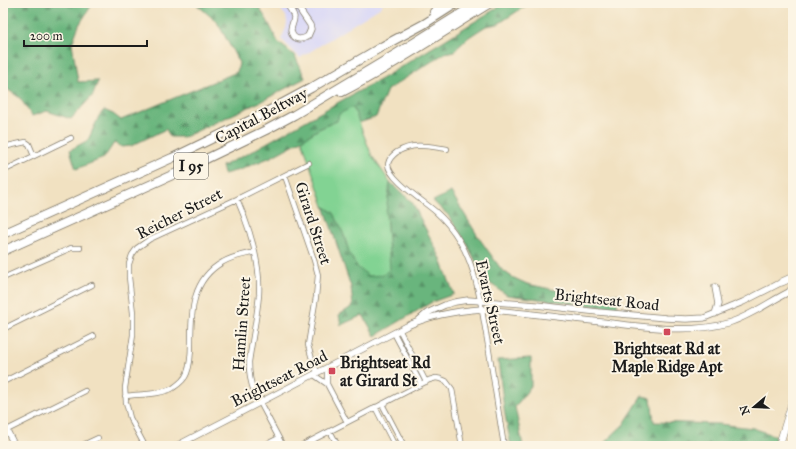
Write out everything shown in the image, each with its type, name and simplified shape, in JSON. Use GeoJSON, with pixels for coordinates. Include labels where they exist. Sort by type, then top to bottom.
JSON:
{"type":"FeatureCollection","features":[{"type":"Feature","properties":{"kind":"highway"},"geometry":{"type":"LineString","coordinates":[[383,46],[446,3]]}},
{"type":"Feature","properties":{"kind":"highway","name":"Capital Beltway"},"geometry":{"type":"LineString","coordinates":[[3,234],[220,136],[311,88],[424,24],[457,3]]}},
{"type":"Feature","properties":{"kind":"highway","name":"Capital Beltway"},"geometry":{"type":"LineString","coordinates":[[3,251],[199,162],[294,115],[478,3]]}},
{"type":"Feature","properties":{"kind":"highway"},"geometry":{"type":"LineString","coordinates":[[294,115],[359,83],[490,3]]}},
{"type":"Feature","properties":{"kind":"main road"},"geometry":{"type":"LineString","coordinates":[[782,282],[793,278]]}},
{"type":"Feature","properties":{"kind":"main road"},"geometry":{"type":"LineString","coordinates":[[780,446],[793,400]]}},
{"type":"Feature","properties":{"kind":"main road"},"geometry":{"type":"LineString","coordinates":[[790,446],[793,434]]}},
{"type":"Feature","properties":{"kind":"street"},"geometry":{"type":"LineString","coordinates":[[286,3],[294,19],[291,32],[297,39],[301,39],[308,36],[311,29],[310,25],[295,3]]}},
{"type":"Feature","properties":{"kind":"street"},"geometry":{"type":"LineString","coordinates":[[3,171],[71,138]]}},
{"type":"Feature","properties":{"kind":"street"},"geometry":{"type":"LineString","coordinates":[[3,147],[26,142],[29,144],[34,156]]}},
{"type":"Feature","properties":{"kind":"street","name":"Evarts Street"},"geometry":{"type":"LineString","coordinates":[[447,149],[416,145],[396,153],[390,158],[388,163],[391,173],[437,213],[448,225],[464,250],[471,266],[482,309],[504,446]]}},
{"type":"Feature","properties":{"kind":"street","name":"Reicher Street"},"geometry":{"type":"LineString","coordinates":[[145,446],[130,418],[125,396],[133,335],[133,313],[129,273],[129,264],[132,255],[137,248],[150,239],[237,199],[309,163]]}},
{"type":"Feature","properties":{"kind":"street","name":"Girard Street"},"geometry":{"type":"LineString","coordinates":[[285,176],[318,275],[308,345],[316,374]]}},
{"type":"Feature","properties":{"kind":"street","name":"Hamlin Street"},"geometry":{"type":"LineString","coordinates":[[237,199],[250,233],[259,278],[259,294],[249,369],[252,387],[283,446]]}},
{"type":"Feature","properties":{"kind":"street"},"geometry":{"type":"LineString","coordinates":[[3,278],[71,248],[80,248]]}},
{"type":"Feature","properties":{"kind":"street"},"geometry":{"type":"LineString","coordinates":[[125,396],[164,392],[174,388],[182,381],[188,372],[190,362],[192,307],[200,285],[206,276],[222,262],[255,252]]}},
{"type":"Feature","properties":{"kind":"street","name":"Brightseat Road"},"geometry":{"type":"LineString","coordinates":[[415,323],[427,313],[449,303],[468,300],[666,318],[704,318],[743,302],[782,282]]}},
{"type":"Feature","properties":{"kind":"street"},"geometry":{"type":"LineString","coordinates":[[3,329],[92,285]]}},
{"type":"Feature","properties":{"kind":"street"},"geometry":{"type":"LineString","coordinates":[[715,287],[718,304],[715,314]]}},
{"type":"Feature","properties":{"kind":"street","name":"Brightseat Road"},"geometry":{"type":"LineString","coordinates":[[176,446],[415,323],[446,313],[482,309],[645,327],[690,328],[730,322],[757,311],[792,290]]}},
{"type":"Feature","properties":{"kind":"street"},"geometry":{"type":"LineString","coordinates":[[397,332],[426,382]]}},
{"type":"Feature","properties":{"kind":"street"},"geometry":{"type":"LineString","coordinates":[[397,332],[421,384]]}},
{"type":"Feature","properties":{"kind":"street"},"geometry":{"type":"LineString","coordinates":[[3,382],[94,336]]}},
{"type":"Feature","properties":{"kind":"street"},"geometry":{"type":"LineString","coordinates":[[327,384],[327,373],[330,366]]}},
{"type":"Feature","properties":{"kind":"street"},"geometry":{"type":"LineString","coordinates":[[316,374],[327,384],[347,422]]}},
{"type":"Feature","properties":{"kind":"street"},"geometry":{"type":"LineString","coordinates":[[302,446],[309,444],[375,407],[436,378],[446,381],[452,391],[462,446]]}},
{"type":"Feature","properties":{"kind":"street"},"geometry":{"type":"LineString","coordinates":[[5,431],[85,391]]}},
{"type":"Feature","properties":{"kind":"street"},"geometry":{"type":"LineString","coordinates":[[382,404],[404,446]]}},
{"type":"Feature","properties":{"kind":"street"},"geometry":{"type":"LineString","coordinates":[[375,407],[395,446]]}},
{"type":"Feature","properties":{"kind":"street"},"geometry":{"type":"LineString","coordinates":[[3,423],[5,431],[15,446]]}},
{"type":"Feature","properties":{"kind":"street"},"geometry":{"type":"LineString","coordinates":[[330,431],[338,446]]}},
{"type":"Feature","properties":{"kind":"street"},"geometry":{"type":"LineString","coordinates":[[81,446],[98,438]]}},
{"type":"Feature","properties":{"kind":"street"},"geometry":{"type":"LineString","coordinates":[[264,446],[279,438]]}},
{"type":"Feature","properties":{"kind":"shaded area"},"geometry":{"type":"Polygon","coordinates":[[[278,3],[383,3],[381,7],[300,58],[281,39],[287,22],[286,16],[278,6],[278,3]]]}},
{"type":"Feature","properties":{"kind":"green space"},"geometry":{"type":"Polygon","coordinates":[[[7,3],[93,3],[79,25],[72,43],[78,82],[98,81],[93,95],[71,119],[47,111],[32,116],[20,98],[3,86],[3,9],[7,3]]]}},
{"type":"Feature","properties":{"kind":"green space"},"geometry":{"type":"Polygon","coordinates":[[[195,3],[256,3],[267,20],[278,42],[295,56],[305,78],[264,100],[184,137],[170,137],[166,129],[131,146],[122,147],[114,143],[104,158],[76,169],[70,150],[88,140],[99,116],[104,110],[121,120],[237,72],[239,63],[217,22],[195,3]]]}},
{"type":"Feature","properties":{"kind":"green space"},"geometry":{"type":"Polygon","coordinates":[[[505,3],[530,3],[498,24],[486,26],[469,37],[454,51],[445,53],[387,90],[376,117],[359,123],[353,107],[337,121],[319,129],[271,157],[239,170],[224,174],[222,166],[247,154],[381,79],[505,3]]]}},
{"type":"Feature","properties":{"kind":"green space"},"geometry":{"type":"Polygon","coordinates":[[[353,107],[372,156],[390,182],[386,213],[390,269],[383,275],[369,276],[358,268],[350,255],[344,235],[334,213],[324,206],[302,140],[319,129],[337,121],[339,114],[353,107]]]}},
{"type":"Feature","properties":{"kind":"green space"},"geometry":{"type":"Polygon","coordinates":[[[390,182],[412,202],[440,257],[454,294],[432,302],[375,336],[363,315],[341,325],[339,315],[353,306],[351,287],[324,206],[334,213],[344,235],[350,255],[389,249],[386,213],[390,182]]]}},
{"type":"Feature","properties":{"kind":"green space"},"geometry":{"type":"Polygon","coordinates":[[[451,192],[479,238],[501,269],[512,277],[527,284],[574,294],[618,294],[617,309],[507,295],[485,280],[465,240],[448,215],[433,201],[451,192]]]}},
{"type":"Feature","properties":{"kind":"green space"},"geometry":{"type":"Polygon","coordinates":[[[531,358],[531,386],[515,407],[523,446],[511,446],[504,409],[498,360],[531,358]]]}},
{"type":"Feature","properties":{"kind":"green space"},"geometry":{"type":"Polygon","coordinates":[[[642,396],[651,398],[654,422],[719,424],[753,428],[776,436],[772,446],[601,446],[624,424],[642,396]]]}},
{"type":"Feature","properties":{"kind":"place","name":"Brightseat Rd at Maple Ridge Apt"},"geometry":{"type":"Point","coordinates":[667,332]}},
{"type":"Feature","properties":{"kind":"place","name":"Brightseat Rd at Girard St"},"geometry":{"type":"Point","coordinates":[332,371]}}]}
